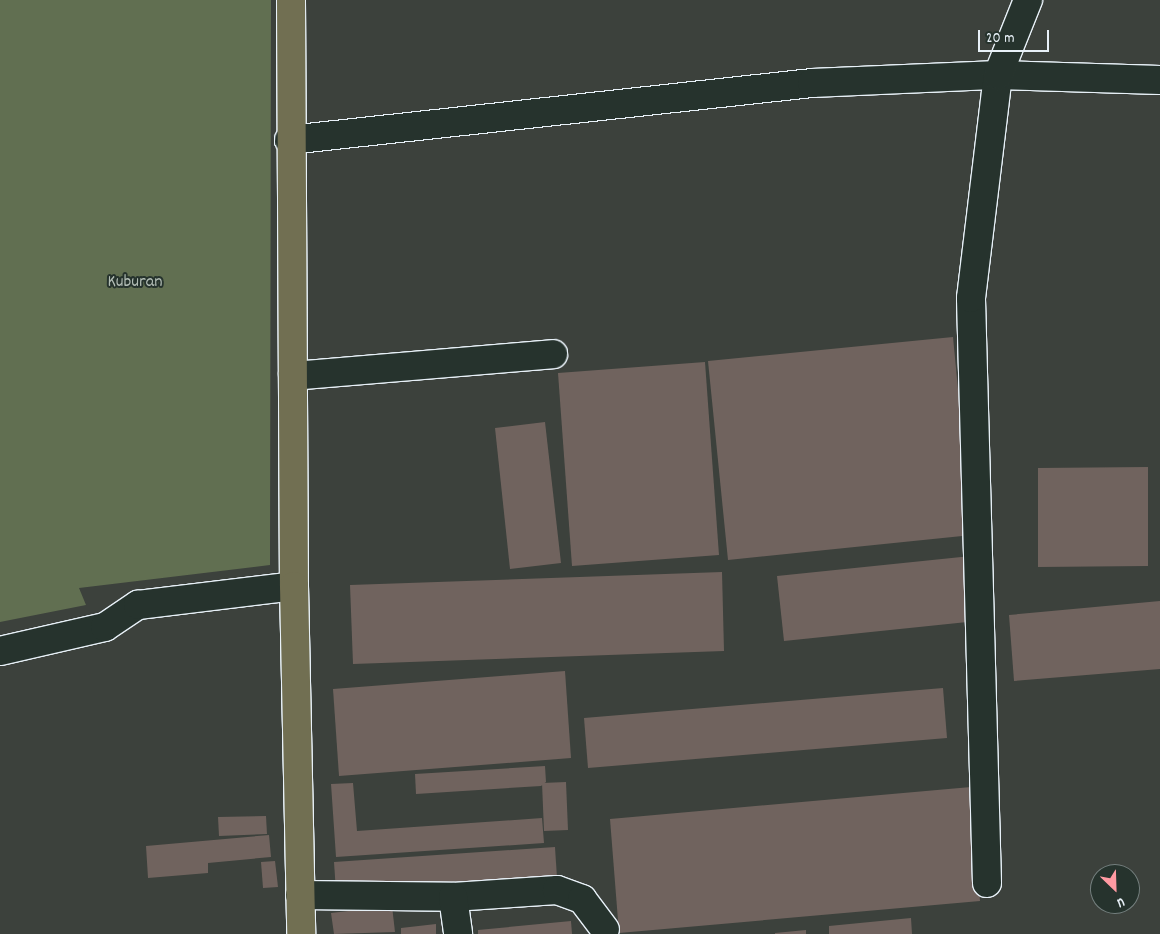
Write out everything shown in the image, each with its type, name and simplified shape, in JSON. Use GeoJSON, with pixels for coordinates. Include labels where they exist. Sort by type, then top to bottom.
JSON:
{"type":"FeatureCollection","features":[{"type":"Feature","properties":{"kind":"main road"},"geometry":{"type":"LineString","coordinates":[[291,0],[289,140],[294,586],[302,934]]}},
{"type":"Feature","properties":{"kind":"street"},"geometry":{"type":"LineString","coordinates":[[987,883],[971,298],[998,75],[1028,0]]}},
{"type":"Feature","properties":{"kind":"street"},"geometry":{"type":"LineString","coordinates":[[289,140],[812,84],[998,75],[1160,80]]}},
{"type":"Feature","properties":{"kind":"street"},"geometry":{"type":"LineString","coordinates":[[293,376],[553,354]]}},
{"type":"Feature","properties":{"kind":"street"},"geometry":{"type":"LineString","coordinates":[[0,651],[106,627],[138,605],[294,586]]}},
{"type":"Feature","properties":{"kind":"street"},"geometry":{"type":"LineString","coordinates":[[300,895],[453,897],[556,890],[575,893],[605,929]]}},
{"type":"Feature","properties":{"kind":"street"},"geometry":{"type":"LineString","coordinates":[[453,897],[458,934]]}},
{"type":"Feature","properties":{"kind":"green space","name":"Kuburan"},"geometry":{"type":"Polygon","coordinates":[[[0,0],[271,0],[270,565],[79,588],[86,605],[0,622],[0,0]]]}},
{"type":"Feature","properties":{"kind":"building"},"geometry":{"type":"Polygon","coordinates":[[[953,337],[972,535],[728,560],[708,361],[953,337]]]}},
{"type":"Feature","properties":{"kind":"building"},"geometry":{"type":"Polygon","coordinates":[[[705,362],[719,555],[572,566],[558,373],[705,362]]]}},
{"type":"Feature","properties":{"kind":"building"},"geometry":{"type":"Polygon","coordinates":[[[545,422],[561,563],[510,569],[495,428],[545,422]]]}},
{"type":"Feature","properties":{"kind":"building"},"geometry":{"type":"Polygon","coordinates":[[[1148,467],[1148,566],[1038,567],[1038,468],[1148,467]]]}},
{"type":"Feature","properties":{"kind":"building"},"geometry":{"type":"Polygon","coordinates":[[[971,556],[977,621],[784,641],[777,576],[971,556]]]}},
{"type":"Feature","properties":{"kind":"building"},"geometry":{"type":"Polygon","coordinates":[[[722,572],[724,651],[353,664],[350,585],[722,572]]]}},
{"type":"Feature","properties":{"kind":"building"},"geometry":{"type":"Polygon","coordinates":[[[1160,601],[1160,669],[1014,681],[1009,615],[1160,601]]]}},
{"type":"Feature","properties":{"kind":"building"},"geometry":{"type":"Polygon","coordinates":[[[565,671],[571,758],[339,776],[333,689],[565,671]]]}},
{"type":"Feature","properties":{"kind":"building"},"geometry":{"type":"Polygon","coordinates":[[[943,688],[947,738],[588,768],[584,718],[943,688]]]}},
{"type":"Feature","properties":{"kind":"building"},"geometry":{"type":"Polygon","coordinates":[[[545,766],[546,782],[541,786],[416,794],[415,774],[545,766]]]}},
{"type":"Feature","properties":{"kind":"building"},"geometry":{"type":"Polygon","coordinates":[[[566,782],[568,830],[544,831],[542,783],[566,782]]]}},
{"type":"Feature","properties":{"kind":"building"},"geometry":{"type":"Polygon","coordinates":[[[353,783],[357,831],[542,818],[544,843],[336,857],[331,784],[353,783]]]}},
{"type":"Feature","properties":{"kind":"building"},"geometry":{"type":"Polygon","coordinates":[[[971,787],[980,901],[619,933],[610,819],[971,787]]]}},
{"type":"Feature","properties":{"kind":"building"},"geometry":{"type":"Polygon","coordinates":[[[266,816],[267,834],[219,836],[218,817],[266,816]]]}},
{"type":"Feature","properties":{"kind":"building"},"geometry":{"type":"Polygon","coordinates":[[[269,835],[271,857],[208,863],[208,873],[148,878],[146,846],[269,835]]]}},
{"type":"Feature","properties":{"kind":"building"},"geometry":{"type":"Polygon","coordinates":[[[555,847],[557,878],[336,892],[334,862],[555,847]]]}},
{"type":"Feature","properties":{"kind":"building"},"geometry":{"type":"Polygon","coordinates":[[[275,861],[278,887],[263,888],[261,862],[275,861]]]}},
{"type":"Feature","properties":{"kind":"building"},"geometry":{"type":"Polygon","coordinates":[[[392,906],[395,932],[334,934],[331,913],[392,906]]]}},
{"type":"Feature","properties":{"kind":"building"},"geometry":{"type":"Polygon","coordinates":[[[911,918],[912,934],[829,934],[829,926],[911,918]]]}},
{"type":"Feature","properties":{"kind":"building"},"geometry":{"type":"Polygon","coordinates":[[[571,921],[572,934],[478,934],[478,930],[571,921]]]}},
{"type":"Feature","properties":{"kind":"building"},"geometry":{"type":"Polygon","coordinates":[[[436,924],[436,934],[401,934],[401,928],[436,924]]]}},
{"type":"Feature","properties":{"kind":"building"},"geometry":{"type":"Polygon","coordinates":[[[806,930],[806,934],[775,934],[775,933],[806,930]]]}}]}
